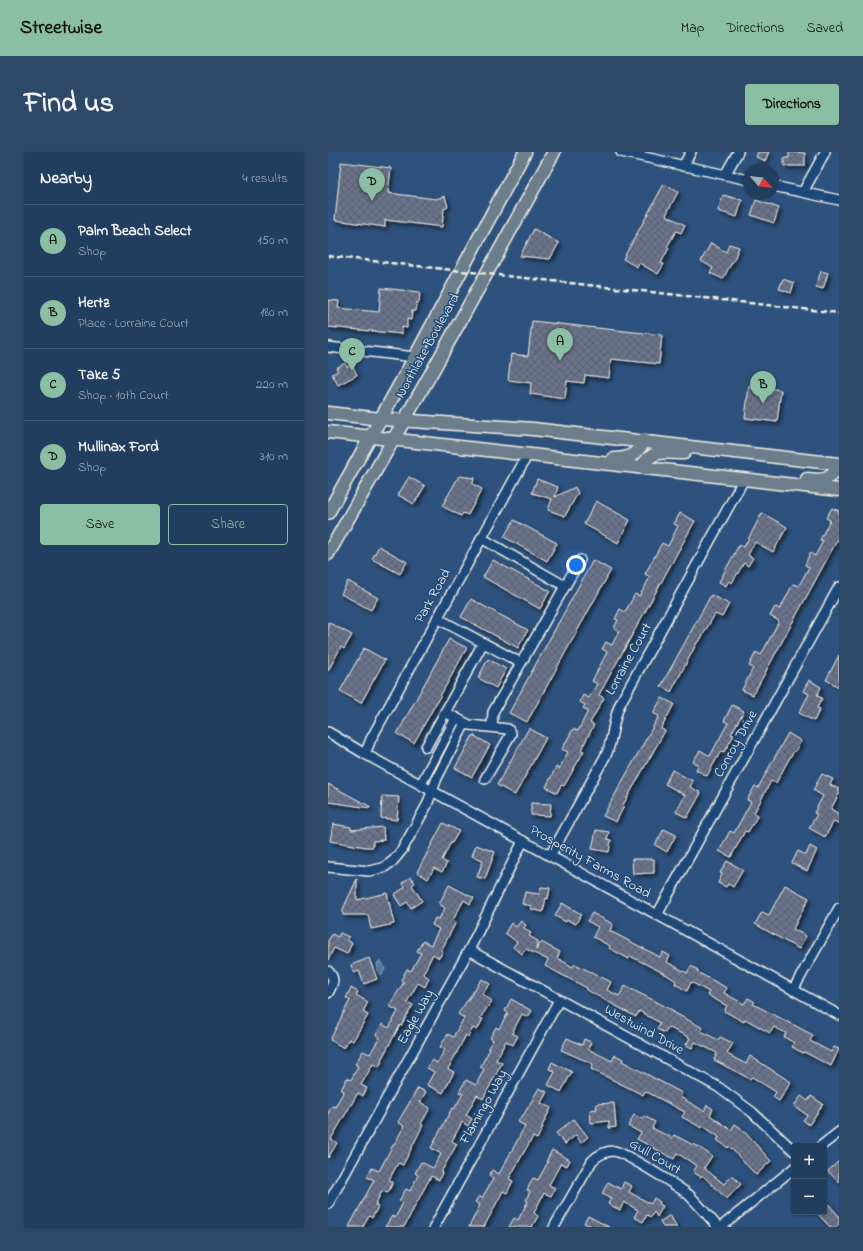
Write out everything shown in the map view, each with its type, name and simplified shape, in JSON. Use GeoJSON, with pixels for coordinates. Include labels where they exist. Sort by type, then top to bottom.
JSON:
{"type":"FeatureCollection","features":[{"type":"Feature","properties":{"kind":"main road","name":"Northlake Boulevard"},"geometry":{"type":"LineString","coordinates":[[328,513],[415,357],[525,152]]}},
{"type":"Feature","properties":{"kind":"main road","name":"Northlake Boulevard"},"geometry":{"type":"LineString","coordinates":[[328,554],[554,152]]}},
{"type":"Feature","properties":{"kind":"main road"},"geometry":{"type":"LineString","coordinates":[[328,413],[381,419],[534,429],[839,464]]}},
{"type":"Feature","properties":{"kind":"main road"},"geometry":{"type":"LineString","coordinates":[[328,432],[839,490]]}},
{"type":"Feature","properties":{"kind":"main road"},"geometry":{"type":"LineString","coordinates":[[573,459],[626,458],[638,451],[645,441]]}},
{"type":"Feature","properties":{"kind":"main road"},"geometry":{"type":"LineString","coordinates":[[641,467],[649,456],[664,452],[684,453],[713,449]]}},
{"type":"Feature","properties":{"kind":"main road"},"geometry":{"type":"LineString","coordinates":[[738,478],[760,473],[820,480],[830,477],[839,468]]}},
{"type":"Feature","properties":{"kind":"street"},"geometry":{"type":"LineString","coordinates":[[621,152],[743,179]]}},
{"type":"Feature","properties":{"kind":"street"},"geometry":{"type":"LineString","coordinates":[[683,166],[691,152]]}},
{"type":"Feature","properties":{"kind":"street"},"geometry":{"type":"LineString","coordinates":[[725,175],[738,152]]}},
{"type":"Feature","properties":{"kind":"street"},"geometry":{"type":"LineString","coordinates":[[803,192],[825,152]]}},
{"type":"Feature","properties":{"kind":"street"},"geometry":{"type":"LineString","coordinates":[[779,187],[839,200]]}},
{"type":"Feature","properties":{"kind":"street"},"geometry":{"type":"LineString","coordinates":[[328,347],[415,357]]}},
{"type":"Feature","properties":{"kind":"street","name":"Park Road"},"geometry":{"type":"LineString","coordinates":[[365,754],[371,740],[437,618],[528,454]]}},
{"type":"Feature","properties":{"kind":"street","name":"Lorraine Court"},"geometry":{"type":"LineString","coordinates":[[550,856],[607,753],[614,718],[620,704],[738,478]]}},
{"type":"Feature","properties":{"kind":"street"},"geometry":{"type":"LineString","coordinates":[[481,538],[565,586]]}},
{"type":"Feature","properties":{"kind":"street"},"geometry":{"type":"LineString","coordinates":[[492,727],[493,712],[580,560]]}},
{"type":"Feature","properties":{"kind":"street","name":"Conroy Drive"},"geometry":{"type":"LineString","coordinates":[[657,915],[839,587]]}},
{"type":"Feature","properties":{"kind":"street"},"geometry":{"type":"LineString","coordinates":[[437,618],[521,664]]}},
{"type":"Feature","properties":{"kind":"street"},"geometry":{"type":"LineString","coordinates":[[426,746],[483,643]]}},
{"type":"Feature","properties":{"kind":"street"},"geometry":{"type":"LineString","coordinates":[[445,712],[468,725],[508,729],[510,734],[485,779]]}},
{"type":"Feature","properties":{"kind":"street"},"geometry":{"type":"LineString","coordinates":[[421,784],[456,718]]}},
{"type":"Feature","properties":{"kind":"street"},"geometry":{"type":"LineString","coordinates":[[328,867],[369,871],[383,868],[398,856],[427,805],[432,791],[465,723]]}},
{"type":"Feature","properties":{"kind":"street","name":"Prosperity Farms Road"},"geometry":{"type":"LineString","coordinates":[[328,732],[365,754],[839,1015]]}},
{"type":"Feature","properties":{"kind":"street","name":"Eagle Way"},"geometry":{"type":"LineString","coordinates":[[328,1204],[469,950],[523,841]]}},
{"type":"Feature","properties":{"kind":"street"},"geometry":{"type":"LineString","coordinates":[[793,990],[839,908]]}},
{"type":"Feature","properties":{"kind":"street","name":"Westwind Drive"},"geometry":{"type":"LineString","coordinates":[[469,950],[718,1087],[752,1112],[791,1148]]}},
{"type":"Feature","properties":{"kind":"street"},"geometry":{"type":"LineString","coordinates":[[328,971],[334,982],[328,993]]}},
{"type":"Feature","properties":{"kind":"street","name":"Flamingo Way"},"geometry":{"type":"LineString","coordinates":[[434,1227],[559,1000]]}},
{"type":"Feature","properties":{"kind":"street"},"geometry":{"type":"LineString","coordinates":[[825,1143],[839,1132]]}},
{"type":"Feature","properties":{"kind":"street","name":"Gull Court"},"geometry":{"type":"LineString","coordinates":[[554,1227],[592,1160],[603,1152],[616,1151],[683,1190],[702,1208],[718,1227]]}},
{"type":"Feature","properties":{"kind":"street"},"geometry":{"type":"LineString","coordinates":[[721,1227],[791,1170]]}},
{"type":"Feature","properties":{"kind":"water"},"geometry":{"type":"Polygon","coordinates":[[[378,962],[381,962],[385,969],[380,975],[377,972],[378,962]]]}},
{"type":"Feature","properties":{"kind":"building"},"geometry":{"type":"Polygon","coordinates":[[[758,152],[769,152],[765,161],[756,157],[758,152]]]}},
{"type":"Feature","properties":{"kind":"building"},"geometry":{"type":"Polygon","coordinates":[[[789,152],[805,153],[805,166],[784,166],[784,158],[789,158],[789,152]]]}},
{"type":"Feature","properties":{"kind":"building"},"geometry":{"type":"Polygon","coordinates":[[[341,162],[391,168],[388,193],[436,199],[445,196],[448,207],[444,209],[442,227],[385,220],[385,227],[335,220],[341,162]]]}},
{"type":"Feature","properties":{"kind":"building"},"geometry":{"type":"Polygon","coordinates":[[[664,184],[678,192],[666,215],[685,225],[681,233],[676,231],[667,247],[669,248],[661,263],[664,264],[658,274],[639,263],[637,267],[623,259],[664,184]]]}},
{"type":"Feature","properties":{"kind":"building"},"geometry":{"type":"Polygon","coordinates":[[[723,195],[742,200],[737,217],[718,211],[723,195]]]}},
{"type":"Feature","properties":{"kind":"building"},"geometry":{"type":"Polygon","coordinates":[[[756,200],[779,208],[774,223],[751,215],[756,200]]]}},
{"type":"Feature","properties":{"kind":"building"},"geometry":{"type":"Polygon","coordinates":[[[534,229],[559,243],[550,259],[520,256],[534,229]]]}},
{"type":"Feature","properties":{"kind":"building"},"geometry":{"type":"Polygon","coordinates":[[[711,243],[726,252],[729,244],[739,247],[733,262],[723,279],[710,273],[713,268],[701,261],[711,243]]]}},
{"type":"Feature","properties":{"kind":"building"},"geometry":{"type":"Polygon","coordinates":[[[821,271],[828,273],[823,289],[816,287],[821,271]]]}},
{"type":"Feature","properties":{"kind":"building"},"geometry":{"type":"Polygon","coordinates":[[[783,279],[794,283],[791,293],[779,289],[783,279]]]}},
{"type":"Feature","properties":{"kind":"building"},"geometry":{"type":"Polygon","coordinates":[[[381,288],[420,292],[419,303],[416,303],[416,311],[412,311],[411,320],[407,319],[407,328],[402,327],[402,334],[328,327],[328,300],[339,301],[338,308],[379,312],[381,288]]]}},
{"type":"Feature","properties":{"kind":"building"},"geometry":{"type":"Polygon","coordinates":[[[532,321],[662,335],[659,364],[611,359],[609,378],[585,375],[584,383],[567,381],[565,399],[530,394],[531,383],[508,380],[511,354],[528,356],[532,321]]]}},
{"type":"Feature","properties":{"kind":"building"},"geometry":{"type":"Polygon","coordinates":[[[345,363],[347,367],[352,364],[357,375],[338,385],[332,374],[338,371],[336,368],[345,363]]]}},
{"type":"Feature","properties":{"kind":"building"},"geometry":{"type":"Polygon","coordinates":[[[749,386],[781,390],[777,422],[745,418],[749,386]]]}},
{"type":"Feature","properties":{"kind":"building"},"geometry":{"type":"Polygon","coordinates":[[[459,476],[474,478],[473,484],[482,489],[468,515],[463,513],[461,516],[442,506],[459,476]]]}},
{"type":"Feature","properties":{"kind":"building"},"geometry":{"type":"Polygon","coordinates":[[[409,477],[425,486],[414,504],[398,495],[409,477]]]}},
{"type":"Feature","properties":{"kind":"building"},"geometry":{"type":"Polygon","coordinates":[[[537,479],[558,487],[555,497],[575,487],[578,493],[565,516],[548,510],[552,499],[532,493],[537,479]]]}},
{"type":"Feature","properties":{"kind":"building"},"geometry":{"type":"Polygon","coordinates":[[[596,501],[630,520],[618,543],[584,524],[596,501]]]}},
{"type":"Feature","properties":{"kind":"building"},"geometry":{"type":"Polygon","coordinates":[[[832,508],[839,511],[839,537],[753,695],[742,690],[753,668],[749,666],[756,652],[761,655],[779,621],[770,616],[775,607],[780,609],[793,584],[798,586],[801,582],[809,567],[805,565],[810,553],[815,556],[823,541],[820,540],[830,520],[826,518],[832,508]]]}},
{"type":"Feature","properties":{"kind":"building"},"geometry":{"type":"Polygon","coordinates":[[[680,513],[695,521],[599,695],[604,698],[590,723],[594,725],[581,750],[584,751],[564,786],[561,785],[557,793],[546,787],[556,767],[559,769],[568,752],[562,749],[573,729],[578,731],[588,711],[583,708],[585,705],[580,702],[583,695],[589,698],[597,684],[592,681],[607,652],[602,649],[606,642],[612,645],[619,631],[614,628],[618,620],[615,619],[620,609],[625,612],[635,594],[639,596],[643,590],[650,577],[645,574],[662,543],[668,546],[678,526],[674,524],[680,513]]]}},
{"type":"Feature","properties":{"kind":"building"},"geometry":{"type":"Polygon","coordinates":[[[762,513],[787,527],[773,552],[755,542],[748,555],[753,558],[748,566],[744,563],[732,583],[729,581],[726,586],[719,582],[739,545],[744,547],[762,513]]]}},
{"type":"Feature","properties":{"kind":"building"},"geometry":{"type":"Polygon","coordinates":[[[514,520],[557,543],[547,561],[504,537],[514,520]]]}},
{"type":"Feature","properties":{"kind":"building"},"geometry":{"type":"Polygon","coordinates":[[[379,546],[407,562],[400,574],[372,559],[379,546]]]}},
{"type":"Feature","properties":{"kind":"building"},"geometry":{"type":"Polygon","coordinates":[[[493,560],[550,591],[540,609],[483,577],[493,560]]]}},
{"type":"Feature","properties":{"kind":"building"},"geometry":{"type":"Polygon","coordinates":[[[593,560],[611,570],[527,722],[509,713],[593,560]]]}},
{"type":"Feature","properties":{"kind":"building"},"geometry":{"type":"Polygon","coordinates":[[[348,581],[378,598],[371,610],[341,594],[348,581]]]}},
{"type":"Feature","properties":{"kind":"building"},"geometry":{"type":"Polygon","coordinates":[[[711,595],[729,604],[722,617],[715,614],[699,642],[698,641],[671,692],[661,686],[711,595]]]}},
{"type":"Feature","properties":{"kind":"building"},"geometry":{"type":"Polygon","coordinates":[[[471,599],[528,630],[518,648],[461,617],[471,599]]]}},
{"type":"Feature","properties":{"kind":"building"},"geometry":{"type":"Polygon","coordinates":[[[328,622],[352,635],[344,649],[341,647],[328,671],[328,622]]]}},
{"type":"Feature","properties":{"kind":"building"},"geometry":{"type":"Polygon","coordinates":[[[449,639],[467,648],[414,743],[397,734],[449,639]]]}},
{"type":"Feature","properties":{"kind":"building"},"geometry":{"type":"Polygon","coordinates":[[[364,648],[385,660],[361,703],[340,691],[364,648]]]}},
{"type":"Feature","properties":{"kind":"building"},"geometry":{"type":"Polygon","coordinates":[[[839,655],[839,687],[826,680],[839,655]]]}},
{"type":"Feature","properties":{"kind":"building"},"geometry":{"type":"Polygon","coordinates":[[[488,659],[506,669],[496,688],[478,678],[488,659]]]}},
{"type":"Feature","properties":{"kind":"building"},"geometry":{"type":"Polygon","coordinates":[[[809,680],[821,687],[817,696],[822,698],[817,708],[820,709],[814,721],[799,713],[809,694],[803,691],[809,680]]]}},
{"type":"Feature","properties":{"kind":"building"},"geometry":{"type":"Polygon","coordinates":[[[662,698],[674,704],[661,729],[665,731],[623,805],[624,806],[616,822],[603,816],[659,716],[653,713],[662,698]]]}},
{"type":"Feature","properties":{"kind":"building"},"geometry":{"type":"Polygon","coordinates":[[[732,705],[744,711],[731,734],[734,735],[724,752],[721,751],[707,776],[696,770],[698,765],[693,762],[700,750],[710,756],[728,723],[724,721],[732,705]]]}},
{"type":"Feature","properties":{"kind":"building"},"geometry":{"type":"Polygon","coordinates":[[[529,728],[546,738],[515,795],[497,785],[529,728]]]}},
{"type":"Feature","properties":{"kind":"building"},"geometry":{"type":"Polygon","coordinates":[[[788,733],[801,741],[795,752],[794,751],[789,759],[776,783],[771,781],[754,813],[758,815],[748,832],[745,831],[731,857],[719,851],[730,831],[734,833],[751,802],[747,800],[755,786],[758,788],[788,733]]]}},
{"type":"Feature","properties":{"kind":"building"},"geometry":{"type":"Polygon","coordinates":[[[473,735],[490,745],[472,777],[455,768],[473,735]]]}},
{"type":"Feature","properties":{"kind":"building"},"geometry":{"type":"Polygon","coordinates":[[[672,770],[693,781],[690,787],[701,793],[687,818],[676,812],[685,795],[665,784],[672,770]]]}},
{"type":"Feature","properties":{"kind":"building"},"geometry":{"type":"Polygon","coordinates":[[[822,774],[833,779],[830,785],[839,789],[839,794],[831,809],[839,814],[839,824],[834,821],[825,837],[809,828],[817,814],[814,813],[823,796],[813,790],[822,774]]]}},
{"type":"Feature","properties":{"kind":"building"},"geometry":{"type":"Polygon","coordinates":[[[328,784],[371,807],[328,802],[328,784]]]}},
{"type":"Feature","properties":{"kind":"building"},"geometry":{"type":"Polygon","coordinates":[[[382,796],[399,797],[397,820],[381,818],[382,796]]]}},
{"type":"Feature","properties":{"kind":"building"},"geometry":{"type":"Polygon","coordinates":[[[531,803],[551,804],[550,816],[531,815],[531,803]]]}},
{"type":"Feature","properties":{"kind":"building"},"geometry":{"type":"Polygon","coordinates":[[[443,823],[459,831],[452,843],[451,842],[442,860],[447,863],[442,872],[434,868],[428,879],[417,872],[443,823]]]}},
{"type":"Feature","properties":{"kind":"building"},"geometry":{"type":"Polygon","coordinates":[[[333,824],[351,827],[351,830],[383,827],[384,840],[373,841],[373,847],[330,841],[333,824]]]}},
{"type":"Feature","properties":{"kind":"building"},"geometry":{"type":"Polygon","coordinates":[[[664,829],[676,835],[667,852],[655,845],[664,829]]]}},
{"type":"Feature","properties":{"kind":"building"},"geometry":{"type":"Polygon","coordinates":[[[596,830],[609,832],[607,839],[611,840],[609,852],[592,849],[596,830]]]}},
{"type":"Feature","properties":{"kind":"building"},"geometry":{"type":"Polygon","coordinates":[[[476,845],[495,852],[485,879],[477,877],[483,860],[472,856],[476,845]]]}},
{"type":"Feature","properties":{"kind":"building"},"geometry":{"type":"Polygon","coordinates":[[[810,846],[817,850],[807,871],[792,863],[798,851],[806,855],[810,846]]]}},
{"type":"Feature","properties":{"kind":"building"},"geometry":{"type":"Polygon","coordinates":[[[632,859],[654,859],[654,873],[633,874],[632,859]]]}},
{"type":"Feature","properties":{"kind":"building"},"geometry":{"type":"Polygon","coordinates":[[[727,861],[743,870],[733,887],[728,884],[726,887],[718,883],[722,874],[720,873],[727,861]]]}},
{"type":"Feature","properties":{"kind":"building"},"geometry":{"type":"Polygon","coordinates":[[[411,877],[415,883],[412,885],[422,901],[411,908],[407,902],[401,906],[394,895],[405,887],[402,883],[411,877]]]}},
{"type":"Feature","properties":{"kind":"building"},"geometry":{"type":"Polygon","coordinates":[[[357,879],[357,900],[387,893],[394,924],[371,929],[368,915],[343,915],[343,909],[357,879]]]}},
{"type":"Feature","properties":{"kind":"building"},"geometry":{"type":"Polygon","coordinates":[[[449,885],[474,898],[470,904],[464,900],[453,920],[456,922],[439,958],[433,954],[423,974],[429,978],[425,987],[418,983],[407,1002],[413,1005],[401,1026],[400,1025],[381,1060],[382,1061],[379,1067],[373,1064],[361,1085],[367,1088],[363,1096],[358,1093],[331,1139],[337,1143],[328,1158],[328,1113],[332,1106],[335,1107],[344,1091],[341,1090],[347,1078],[351,1080],[358,1066],[355,1064],[363,1051],[370,1054],[380,1037],[376,1035],[382,1024],[389,1028],[398,1011],[389,1006],[404,982],[401,980],[407,969],[411,971],[421,953],[417,951],[423,941],[431,945],[439,929],[432,925],[435,918],[439,919],[445,908],[439,904],[449,885]]]}},
{"type":"Feature","properties":{"kind":"building"},"geometry":{"type":"Polygon","coordinates":[[[785,885],[809,898],[793,929],[806,936],[799,949],[755,924],[762,912],[769,915],[785,885]]]}},
{"type":"Feature","properties":{"kind":"building"},"geometry":{"type":"Polygon","coordinates":[[[541,887],[550,888],[543,912],[531,909],[532,906],[522,904],[525,892],[539,894],[541,887]]]}},
{"type":"Feature","properties":{"kind":"building"},"geometry":{"type":"Polygon","coordinates":[[[562,903],[581,914],[576,924],[567,920],[566,922],[555,916],[562,903]]]}},
{"type":"Feature","properties":{"kind":"building"},"geometry":{"type":"Polygon","coordinates":[[[592,913],[613,924],[610,931],[660,957],[663,952],[670,956],[667,962],[687,973],[691,966],[698,970],[697,972],[727,988],[724,993],[744,1004],[748,998],[755,1002],[753,1004],[813,1035],[810,1041],[831,1052],[834,1047],[839,1049],[831,1066],[792,1047],[794,1043],[784,1037],[786,1033],[774,1027],[770,1033],[745,1019],[744,1022],[724,1011],[727,1006],[707,995],[709,992],[691,982],[687,991],[675,984],[676,981],[667,975],[630,956],[629,959],[609,948],[610,946],[593,937],[598,927],[587,921],[592,913]]]}},
{"type":"Feature","properties":{"kind":"building"},"geometry":{"type":"Polygon","coordinates":[[[521,921],[526,925],[524,928],[531,933],[529,936],[538,941],[536,950],[541,942],[560,952],[557,958],[573,967],[575,964],[611,982],[607,990],[619,996],[625,986],[655,1001],[703,1028],[701,1031],[718,1040],[720,1037],[733,1043],[727,1054],[746,1064],[750,1056],[791,1082],[779,1101],[773,1097],[776,1092],[752,1077],[750,1079],[714,1060],[717,1053],[695,1042],[692,1048],[686,1045],[690,1038],[668,1027],[665,1033],[657,1029],[660,1023],[639,1011],[636,1017],[587,990],[587,988],[545,966],[548,960],[526,949],[522,954],[513,947],[517,942],[505,933],[511,923],[516,927],[521,921]]]}},
{"type":"Feature","properties":{"kind":"building"},"geometry":{"type":"Polygon","coordinates":[[[340,933],[349,937],[347,940],[352,943],[347,954],[334,948],[328,960],[328,941],[332,934],[338,937],[340,933]]]}},
{"type":"Feature","properties":{"kind":"building"},"geometry":{"type":"Polygon","coordinates":[[[369,958],[377,979],[364,984],[359,971],[354,973],[351,965],[369,958]]]}},
{"type":"Feature","properties":{"kind":"building"},"geometry":{"type":"Polygon","coordinates":[[[482,979],[490,984],[482,994],[492,1001],[480,1018],[483,1019],[477,1030],[473,1028],[468,1037],[466,1035],[448,1069],[454,1072],[443,1093],[427,1085],[434,1072],[427,1068],[432,1060],[437,1063],[445,1050],[440,1047],[448,1034],[453,1037],[464,1018],[458,1014],[482,979]]]}},
{"type":"Feature","properties":{"kind":"building"},"geometry":{"type":"Polygon","coordinates":[[[351,988],[358,992],[356,995],[368,1002],[363,1012],[368,1015],[353,1041],[349,1039],[344,1048],[330,1040],[350,1000],[346,998],[351,988]]]}},
{"type":"Feature","properties":{"kind":"building"},"geometry":{"type":"Polygon","coordinates":[[[511,999],[532,1011],[528,1017],[522,1014],[512,1033],[518,1036],[513,1045],[506,1041],[496,1060],[502,1063],[483,1099],[477,1095],[466,1115],[472,1119],[468,1126],[462,1122],[452,1141],[457,1144],[441,1172],[442,1173],[439,1180],[431,1176],[404,1227],[385,1227],[392,1216],[395,1218],[403,1203],[399,1201],[406,1189],[410,1191],[418,1175],[415,1173],[421,1162],[433,1168],[441,1154],[431,1148],[452,1108],[454,1109],[463,1094],[459,1092],[466,1080],[476,1085],[484,1069],[480,1067],[490,1049],[488,1048],[493,1040],[490,1038],[496,1027],[499,1029],[508,1013],[505,1011],[511,999]]]}},
{"type":"Feature","properties":{"kind":"building"},"geometry":{"type":"Polygon","coordinates":[[[567,1038],[582,1045],[584,1039],[591,1042],[588,1049],[612,1061],[615,1055],[623,1059],[622,1061],[682,1093],[680,1097],[704,1111],[707,1105],[713,1109],[710,1115],[731,1130],[735,1124],[741,1128],[771,1161],[756,1175],[729,1146],[728,1148],[717,1140],[719,1137],[703,1126],[702,1128],[682,1117],[685,1112],[645,1091],[643,1095],[591,1069],[593,1064],[561,1050],[567,1038]]]}},
{"type":"Feature","properties":{"kind":"building"},"geometry":{"type":"Polygon","coordinates":[[[552,1062],[572,1072],[561,1092],[548,1085],[555,1072],[549,1069],[552,1062]]]}},
{"type":"Feature","properties":{"kind":"building"},"geometry":{"type":"Polygon","coordinates":[[[418,1088],[426,1092],[420,1102],[430,1108],[421,1124],[423,1125],[403,1165],[398,1163],[389,1180],[393,1182],[388,1193],[382,1191],[375,1205],[378,1207],[372,1218],[369,1216],[363,1227],[349,1227],[374,1180],[367,1177],[372,1168],[379,1171],[394,1145],[404,1126],[398,1122],[418,1088]]]}},
{"type":"Feature","properties":{"kind":"building"},"geometry":{"type":"Polygon","coordinates":[[[539,1088],[547,1092],[541,1103],[551,1108],[537,1139],[533,1137],[528,1145],[509,1179],[513,1181],[507,1193],[503,1191],[484,1227],[469,1227],[480,1205],[475,1202],[479,1196],[482,1198],[493,1179],[489,1176],[492,1170],[499,1174],[525,1126],[518,1122],[539,1088]]]}},
{"type":"Feature","properties":{"kind":"building"},"geometry":{"type":"Polygon","coordinates":[[[801,1096],[808,1101],[811,1096],[823,1104],[809,1125],[803,1120],[807,1115],[794,1106],[801,1096]]]}},
{"type":"Feature","properties":{"kind":"building"},"geometry":{"type":"Polygon","coordinates":[[[614,1103],[616,1127],[609,1128],[609,1121],[591,1123],[590,1110],[597,1109],[596,1104],[614,1103]]]}},
{"type":"Feature","properties":{"kind":"building"},"geometry":{"type":"Polygon","coordinates":[[[634,1115],[642,1119],[644,1116],[655,1122],[652,1128],[672,1138],[674,1135],[693,1145],[694,1144],[712,1156],[704,1168],[724,1184],[732,1175],[741,1184],[727,1199],[702,1175],[701,1177],[693,1172],[697,1166],[677,1153],[674,1159],[637,1139],[641,1133],[628,1126],[634,1115]]]}},
{"type":"Feature","properties":{"kind":"building"},"geometry":{"type":"Polygon","coordinates":[[[574,1119],[588,1137],[581,1143],[576,1135],[565,1144],[556,1133],[574,1119]]]}},
{"type":"Feature","properties":{"kind":"building"},"geometry":{"type":"Polygon","coordinates":[[[552,1150],[570,1160],[567,1166],[561,1163],[549,1185],[555,1188],[551,1196],[544,1193],[534,1213],[538,1216],[532,1227],[509,1227],[514,1218],[518,1220],[528,1201],[526,1200],[530,1191],[527,1190],[533,1178],[538,1180],[548,1162],[546,1162],[552,1150]]]}},
{"type":"Feature","properties":{"kind":"building"},"geometry":{"type":"Polygon","coordinates":[[[839,1161],[839,1183],[828,1171],[839,1161]]]}},
{"type":"Feature","properties":{"kind":"building"},"geometry":{"type":"Polygon","coordinates":[[[608,1182],[621,1189],[624,1182],[632,1186],[629,1192],[651,1204],[654,1198],[660,1202],[659,1204],[663,1206],[657,1217],[654,1212],[651,1217],[647,1215],[643,1222],[634,1217],[638,1210],[624,1202],[620,1210],[608,1204],[611,1198],[602,1194],[608,1182]]]}},
{"type":"Feature","properties":{"kind":"building"},"geometry":{"type":"Polygon","coordinates":[[[827,1202],[839,1216],[839,1227],[830,1227],[819,1215],[827,1215],[827,1202]]]}},
{"type":"Feature","properties":{"kind":"building"},"geometry":{"type":"Polygon","coordinates":[[[670,1215],[677,1227],[663,1227],[660,1222],[670,1215]]]}},
{"type":"Feature","properties":{"kind":"building"},"geometry":{"type":"Polygon","coordinates":[[[588,1216],[609,1227],[593,1227],[584,1223],[588,1216]]]}},
{"type":"Feature","properties":{"kind":"railway"},"geometry":{"type":"LineString","coordinates":[[328,256],[839,313]]}},
{"type":"Feature","properties":{"kind":"place","name":"Mullinax Ford"},"geometry":{"type":"Point","coordinates":[372,201]}},
{"type":"Feature","properties":{"kind":"place","name":"Palm Beach Select"},"geometry":{"type":"Point","coordinates":[560,361]}},
{"type":"Feature","properties":{"kind":"place","name":"Take 5"},"geometry":{"type":"Point","coordinates":[352,371]}},
{"type":"Feature","properties":{"kind":"place","name":"Hertz"},"geometry":{"type":"Point","coordinates":[763,404]}}]}
